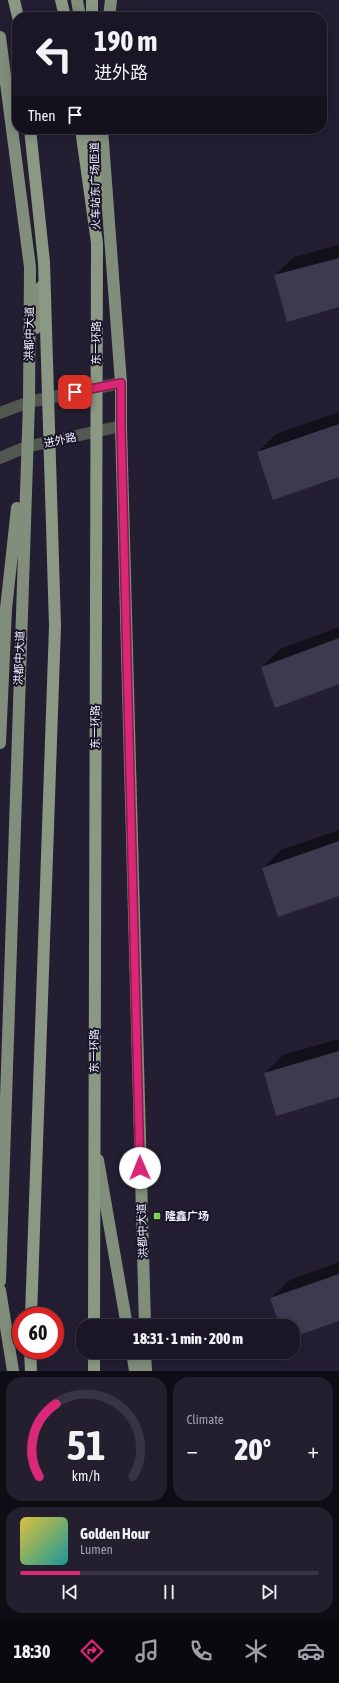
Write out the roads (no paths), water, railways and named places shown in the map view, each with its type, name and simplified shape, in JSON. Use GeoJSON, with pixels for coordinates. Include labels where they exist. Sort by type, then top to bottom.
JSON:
{"type":"FeatureCollection","features":[{"type":"Feature","properties":{"kind":"highway"},"geometry":{"type":"LineString","coordinates":[[14,0],[17,12]]}},
{"type":"Feature","properties":{"kind":"highway"},"geometry":{"type":"LineString","coordinates":[[61,0],[64,12]]}},
{"type":"Feature","properties":{"kind":"highway"},"geometry":{"type":"LineString","coordinates":[[92,0],[92,12]]}},
{"type":"Feature","properties":{"kind":"highway"},"geometry":{"type":"LineString","coordinates":[[31,134],[44,262],[55,626],[31,1307]]}},
{"type":"Feature","properties":{"kind":"highway","name":"东一环路"},"geometry":{"type":"LineString","coordinates":[[82,134],[96,242],[94,1319]]}},
{"type":"Feature","properties":{"kind":"highway","name":"火车站东广场匝道"},"geometry":{"type":"LineString","coordinates":[[94,134],[96,242]]}},
{"type":"Feature","properties":{"kind":"highway"},"geometry":{"type":"LineString","coordinates":[[30,1359],[31,1371]]}},
{"type":"Feature","properties":{"kind":"highway"},"geometry":{"type":"LineString","coordinates":[[94,1359],[94,1371]]}},
{"type":"Feature","properties":{"kind":"main road"},"geometry":{"type":"LineString","coordinates":[[76,0],[79,12]]}},
{"type":"Feature","properties":{"kind":"main road"},"geometry":{"type":"LineString","coordinates":[[109,12],[110,0]]}},
{"type":"Feature","properties":{"kind":"main road","name":"洪都中大道"},"geometry":{"type":"LineString","coordinates":[[0,37],[12,129]]}},
{"type":"Feature","properties":{"kind":"main road","name":"洪都中大道"},"geometry":{"type":"LineString","coordinates":[[0,1281],[26,447],[29,402],[30,267],[13,134]]}},
{"type":"Feature","properties":{"kind":"main road","name":"洪都中大道"},"geometry":{"type":"LineString","coordinates":[[102,134],[121,383],[144,1319]]}},
{"type":"Feature","properties":{"kind":"main road"},"geometry":{"type":"LineString","coordinates":[[0,743],[6,609],[44,262]]}},
{"type":"Feature","properties":{"kind":"main road"},"geometry":{"type":"LineString","coordinates":[[94,1139],[126,1319]]}},
{"type":"Feature","properties":{"kind":"main road"},"geometry":{"type":"LineString","coordinates":[[0,1290],[13,1371]]}},
{"type":"Feature","properties":{"kind":"main road"},"geometry":{"type":"LineString","coordinates":[[133,1359],[135,1371]]}},
{"type":"Feature","properties":{"kind":"main road"},"geometry":{"type":"LineString","coordinates":[[145,1359],[146,1371]]}},
{"type":"Feature","properties":{"kind":"street"},"geometry":{"type":"LineString","coordinates":[[0,413],[29,402],[121,383]]}},
{"type":"Feature","properties":{"kind":"street","name":"进外路"},"geometry":{"type":"LineString","coordinates":[[0,458],[26,447],[121,426]]}},
{"type":"Feature","properties":{"kind":"place","name":"隆鑫广场"},"geometry":{"type":"Point","coordinates":[157,1216]}}]}
